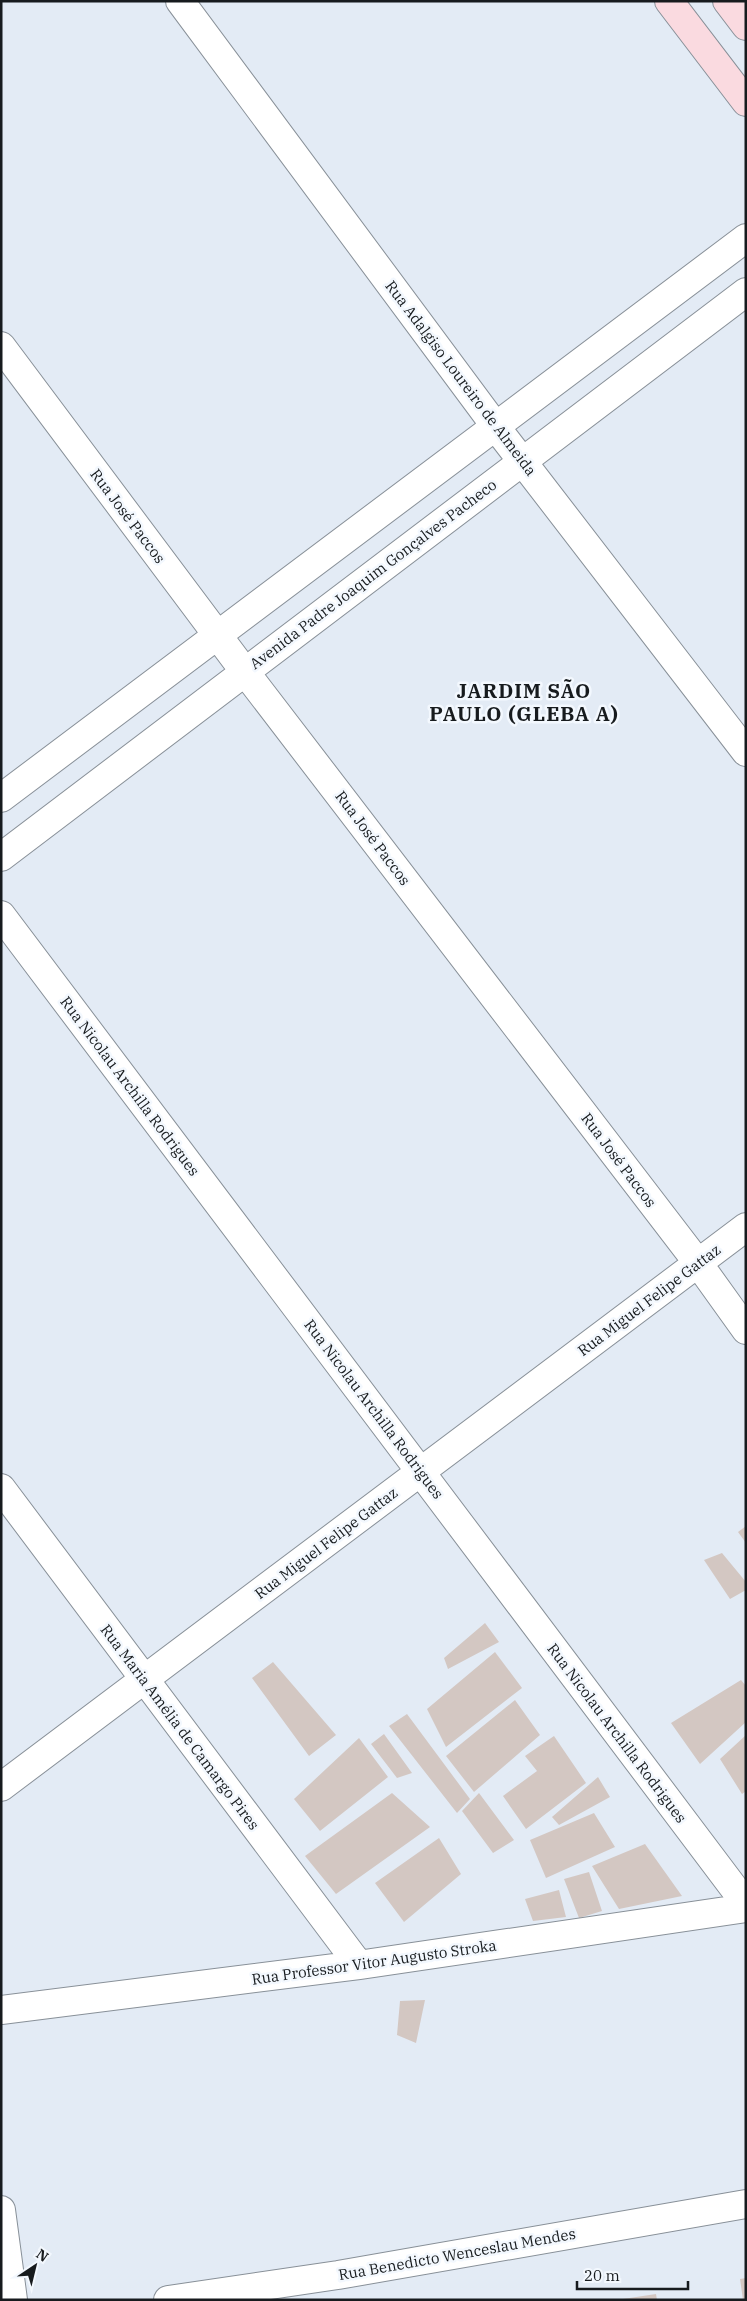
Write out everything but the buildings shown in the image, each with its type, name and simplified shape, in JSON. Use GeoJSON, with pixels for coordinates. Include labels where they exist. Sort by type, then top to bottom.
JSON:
{"type":"FeatureCollection","features":[{"type":"Feature","properties":{"kind":"street","name":"Rua Adalgiso Loureiro de Almeida"},"geometry":{"type":"LineString","coordinates":[[180,1],[522,461],[746,752]]}},
{"type":"Feature","properties":{"kind":"street"},"geometry":{"type":"LineString","coordinates":[[669,1],[746,102]]}},
{"type":"Feature","properties":{"kind":"street"},"geometry":{"type":"LineString","coordinates":[[727,1],[746,26]]}},
{"type":"Feature","properties":{"kind":"street"},"geometry":{"type":"LineString","coordinates":[[1,798],[746,238]]}},
{"type":"Feature","properties":{"kind":"street","name":"Avenida Padre Joaquim Gonçalves Pacheco"},"geometry":{"type":"LineString","coordinates":[[1,857],[746,292]]}},
{"type":"Feature","properties":{"kind":"street","name":"Rua José Paccos"},"geometry":{"type":"LineString","coordinates":[[1,346],[245,672],[698,1263],[746,1330]]}},
{"type":"Feature","properties":{"kind":"street","name":"Rua Nicolau Archilla Rodrigues"},"geometry":{"type":"LineString","coordinates":[[1,915],[746,1904]]}},
{"type":"Feature","properties":{"kind":"street","name":"Rua Miguel Felipe Gattaz"},"geometry":{"type":"LineString","coordinates":[[1,1787],[746,1227]]}},
{"type":"Feature","properties":{"kind":"street","name":"Rua Maria Amélia de Camargo Pires"},"geometry":{"type":"LineString","coordinates":[[1,1488],[359,1965]]}},
{"type":"Feature","properties":{"kind":"street","name":"Rua Professor Vitor Augusto Stroka"},"geometry":{"type":"LineString","coordinates":[[1,2010],[359,1965],[746,1908]]}},
{"type":"Feature","properties":{"kind":"street","name":"Rua Benedicto Wenceslau Mendes"},"geometry":{"type":"LineString","coordinates":[[168,2300],[338,2275],[746,2204]]}},
{"type":"Feature","properties":{"kind":"street"},"geometry":{"type":"LineString","coordinates":[[1,2210],[13,2300]]}},
{"type":"Feature","properties":{"kind":"district","name":"JARDIM SÃO PAULO (GLEBA A)"},"geometry":{"type":"Point","coordinates":[524,702]}}]}
